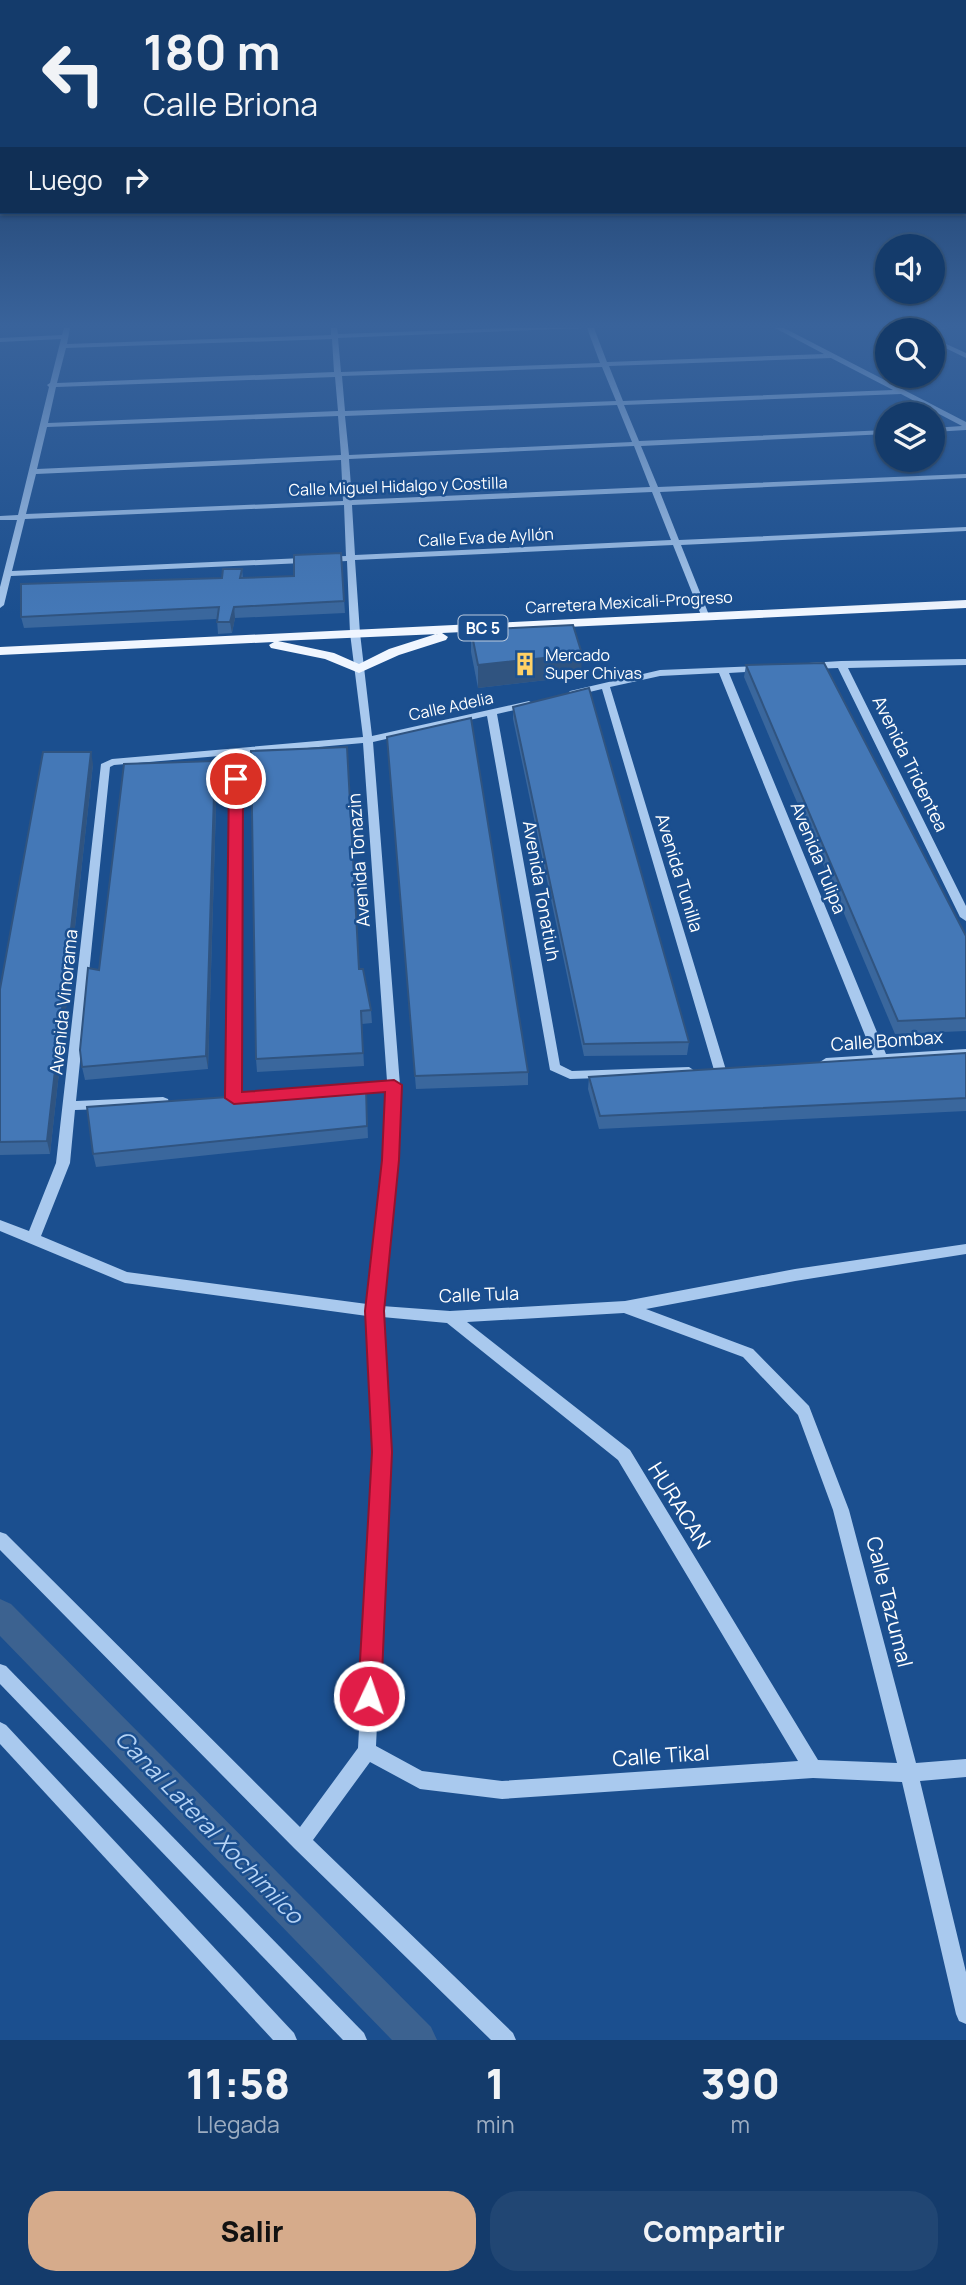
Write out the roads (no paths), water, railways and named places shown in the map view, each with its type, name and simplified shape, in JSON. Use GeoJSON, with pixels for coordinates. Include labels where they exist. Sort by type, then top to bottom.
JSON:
{"type":"FeatureCollection","features":[{"type":"Feature","properties":{"kind":"main road","name":"Carretera Mexicali-Progreso"},"geometry":{"type":"LineString","coordinates":[[0,651],[966,604]]}},
{"type":"Feature","properties":{"kind":"main road"},"geometry":{"type":"LineString","coordinates":[[245,639],[329,656],[359,669],[421,642],[475,628]]}},
{"type":"Feature","properties":{"kind":"street"},"geometry":{"type":"LineString","coordinates":[[0,605],[42,425],[91,423]]}},
{"type":"Feature","properties":{"kind":"street"},"geometry":{"type":"LineString","coordinates":[[343,423],[353,558],[355,633]]}},
{"type":"Feature","properties":{"kind":"street"},"geometry":{"type":"LineString","coordinates":[[626,423],[705,615]]}},
{"type":"Feature","properties":{"kind":"street"},"geometry":{"type":"LineString","coordinates":[[945,429],[966,426]]}},
{"type":"Feature","properties":{"kind":"street"},"geometry":{"type":"LineString","coordinates":[[32,472],[875,433]]}},
{"type":"Feature","properties":{"kind":"street","name":"Calle Miguel Hidalgo y Costilla"},"geometry":{"type":"LineString","coordinates":[[0,518],[966,476]]}},
{"type":"Feature","properties":{"kind":"street","name":"Calle Eva de Ayllón"},"geometry":{"type":"LineString","coordinates":[[7,574],[966,529]]}},
{"type":"Feature","properties":{"kind":"street","name":"Avenida Tonazin"},"geometry":{"type":"LineString","coordinates":[[355,633],[368,740],[394,1085]]}},
{"type":"Feature","properties":{"kind":"street","name":"Avenida Tridentea"},"geometry":{"type":"LineString","coordinates":[[841,664],[966,917]]}},
{"type":"Feature","properties":{"kind":"street"},"geometry":{"type":"LineString","coordinates":[[802,666],[965,664]]}},
{"type":"Feature","properties":{"kind":"street"},"geometry":{"type":"LineString","coordinates":[[567,695],[660,673],[775,668]]}},
{"type":"Feature","properties":{"kind":"street","name":"Avenida Tulipa"},"geometry":{"type":"LineString","coordinates":[[723,671],[881,1058]]}},
{"type":"Feature","properties":{"kind":"street","name":"Avenida Tunilla"},"geometry":{"type":"LineString","coordinates":[[559,1072],[570,1075],[726,1069],[605,685]]}},
{"type":"Feature","properties":{"kind":"street","name":"Calle Adelia"},"geometry":{"type":"LineString","coordinates":[[107,764],[368,740],[542,701]]}},
{"type":"Feature","properties":{"kind":"street","name":"Avenida Tonatiuh"},"geometry":{"type":"LineString","coordinates":[[492,713],[554,1067],[559,1072]]}},
{"type":"Feature","properties":{"kind":"street"},"geometry":{"type":"LineString","coordinates":[[234,1098],[236,752]]}},
{"type":"Feature","properties":{"kind":"street","name":"Avenida Vinorama"},"geometry":{"type":"LineString","coordinates":[[33,1238],[63,1163],[107,764]]}},
{"type":"Feature","properties":{"kind":"street","name":"Calle Bombax"},"geometry":{"type":"LineString","coordinates":[[814,1063],[966,1053]]}},
{"type":"Feature","properties":{"kind":"street"},"geometry":{"type":"LineString","coordinates":[[301,1841],[367,1751],[382,1452],[374,1311],[391,1160],[394,1085],[340,1090]]}},
{"type":"Feature","properties":{"kind":"street"},"geometry":{"type":"LineString","coordinates":[[71,1106],[179,1101]]}},
{"type":"Feature","properties":{"kind":"street","name":"Calle Tula"},"geometry":{"type":"LineString","coordinates":[[0,1225],[125,1277],[374,1311],[450,1317],[625,1307],[795,1275],[966,1249]]}},
{"type":"Feature","properties":{"kind":"street","name":"Calle Tazumal"},"geometry":{"type":"LineString","coordinates":[[625,1307],[748,1353],[804,1411],[841,1510],[909,1773],[966,2014]]}},
{"type":"Feature","properties":{"kind":"street","name":"HURACAN"},"geometry":{"type":"LineString","coordinates":[[450,1317],[624,1455],[813,1769]]}},
{"type":"Feature","properties":{"kind":"street"},"geometry":{"type":"LineString","coordinates":[[0,1539],[301,1841],[506,2040]]}},
{"type":"Feature","properties":{"kind":"street"},"geometry":{"type":"LineString","coordinates":[[0,1672],[357,2040]]}},
{"type":"Feature","properties":{"kind":"street"},"geometry":{"type":"LineString","coordinates":[[0,1731],[287,2040]]}},
{"type":"Feature","properties":{"kind":"street","name":"Calle Tikal"},"geometry":{"type":"LineString","coordinates":[[367,1751],[420,1780],[502,1790],[813,1769],[909,1773],[966,1768]]}},
{"type":"Feature","properties":{"kind":"waterway","name":"Canal Lateral Xochimilco"},"geometry":{"type":"LineString","coordinates":[[0,1614],[418,2040]]}},
{"type":"Feature","properties":{"kind":"place","name":"Mercado Super Chivas"},"geometry":{"type":"Point","coordinates":[525,664]}}]}
